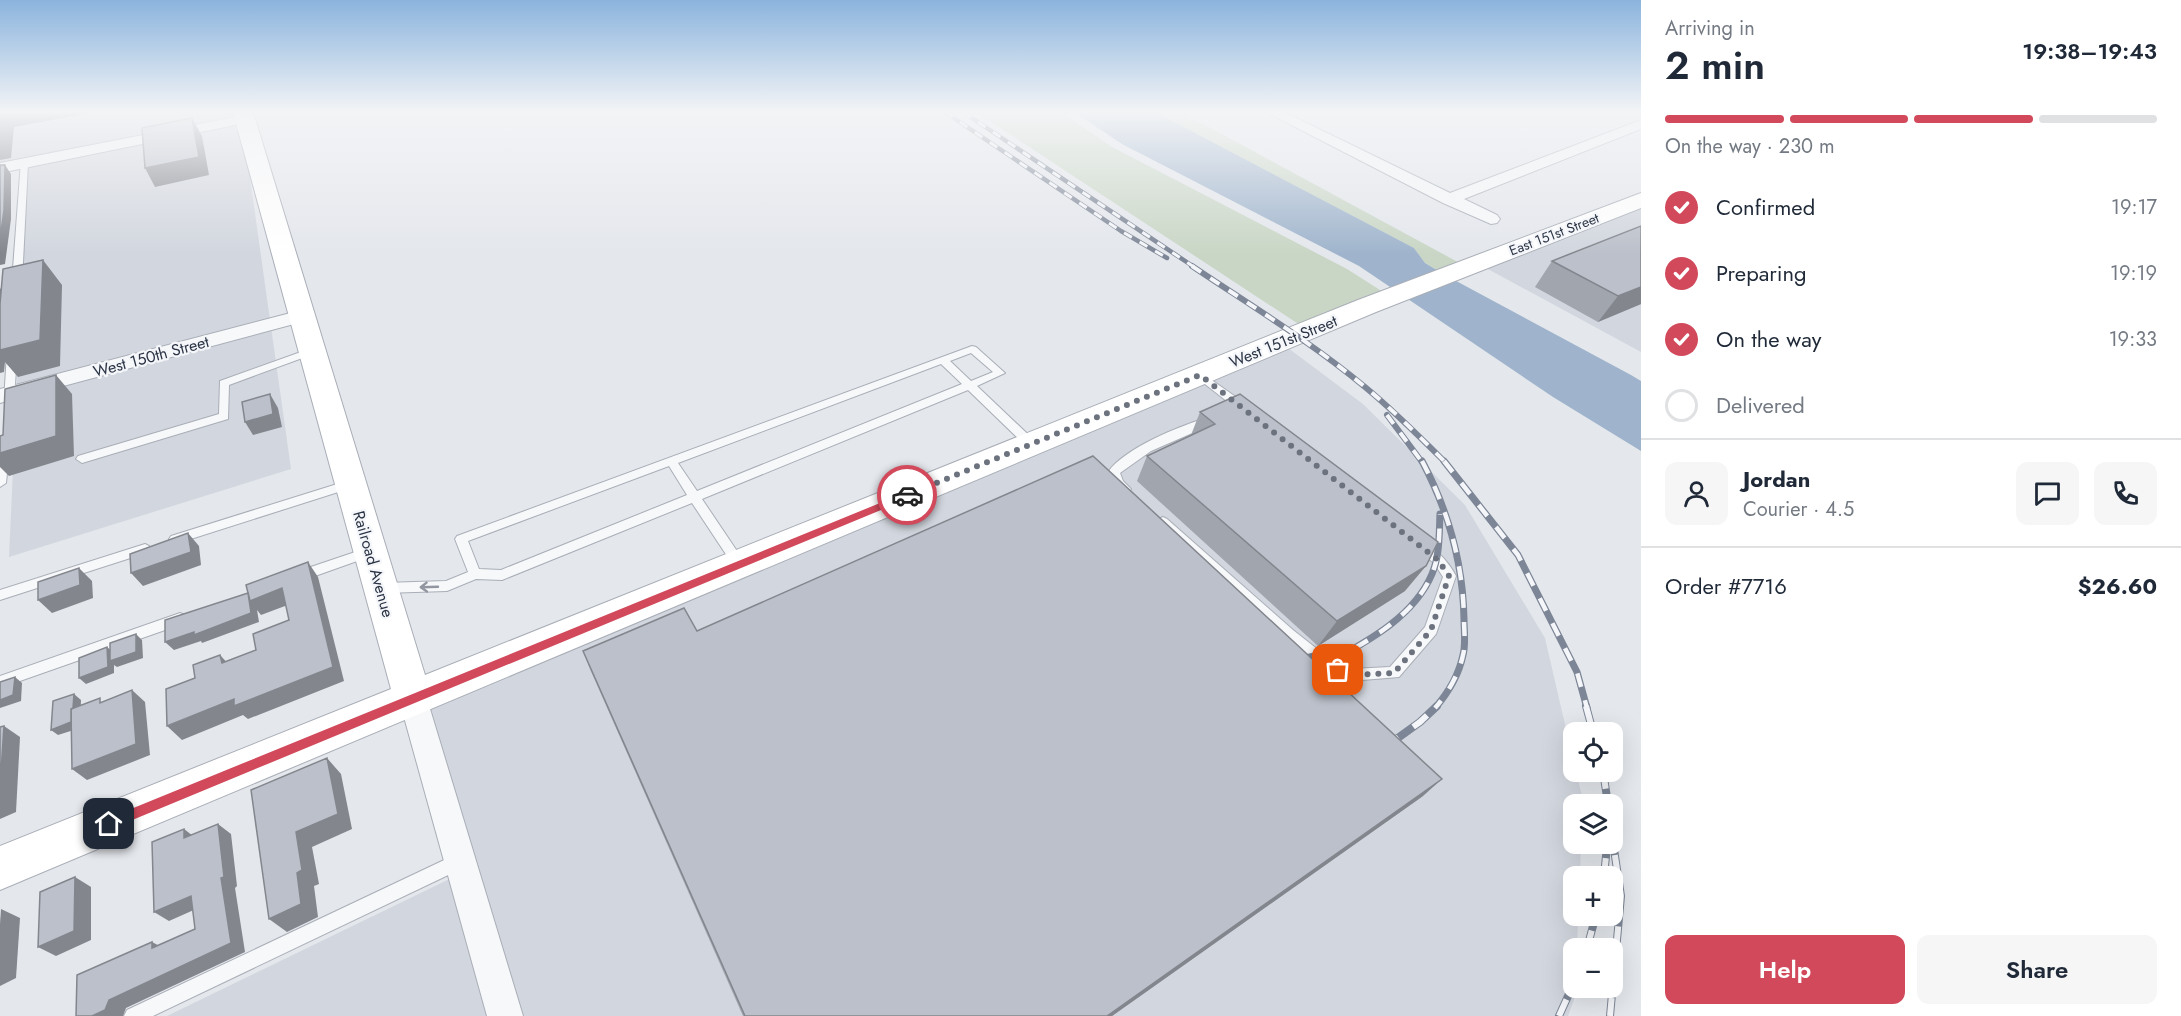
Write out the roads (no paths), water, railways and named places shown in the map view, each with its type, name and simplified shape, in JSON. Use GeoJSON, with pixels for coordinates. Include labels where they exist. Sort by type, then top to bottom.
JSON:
{"type":"FeatureCollection","features":[{"type":"Feature","properties":{"kind":"street"},"geometry":{"type":"LineString","coordinates":[[0,168],[40,159]]}},
{"type":"Feature","properties":{"kind":"street","name":"Railroad Avenue"},"geometry":{"type":"LineString","coordinates":[[257,159],[505,1016]]}},
{"type":"Feature","properties":{"kind":"street"},"geometry":{"type":"LineString","coordinates":[[1369,159],[1491,219]]}},
{"type":"Feature","properties":{"kind":"street"},"geometry":{"type":"LineString","coordinates":[[1449,199],[1550,159]]}},
{"type":"Feature","properties":{"kind":"street","name":"East 151st Street"},"geometry":{"type":"LineString","coordinates":[[1467,267],[1641,200]]}},
{"type":"Feature","properties":{"kind":"street","name":"West 151st Street"},"geometry":{"type":"LineString","coordinates":[[0,868],[1367,306],[1467,267]]}},
{"type":"Feature","properties":{"kind":"street","name":"West 150th Street"},"geometry":{"type":"LineString","coordinates":[[5,395],[302,316]]}},
{"type":"Feature","properties":{"kind":"lane"},"geometry":{"type":"LineString","coordinates":[[16,290],[24,163]]}},
{"type":"Feature","properties":{"kind":"lane"},"geometry":{"type":"LineString","coordinates":[[7,416],[5,395],[13,348]]}},
{"type":"Feature","properties":{"kind":"lane"},"geometry":{"type":"LineString","coordinates":[[381,588],[447,586],[476,574],[502,575],[1000,373],[972,349],[461,539],[476,574]]}},
{"type":"Feature","properties":{"kind":"lane"},"geometry":{"type":"LineString","coordinates":[[82,459],[224,416],[224,384],[312,351]]}},
{"type":"Feature","properties":{"kind":"lane"},"geometry":{"type":"LineString","coordinates":[[943,360],[1031,444]]}},
{"type":"Feature","properties":{"kind":"lane"},"geometry":{"type":"LineString","coordinates":[[1135,498],[1118,483],[1114,472],[1126,460],[1175,435],[1248,412],[1200,375]]}},
{"type":"Feature","properties":{"kind":"lane"},"geometry":{"type":"LineString","coordinates":[[0,483],[5,438]]}},
{"type":"Feature","properties":{"kind":"lane"},"geometry":{"type":"LineString","coordinates":[[671,461],[739,564]]}},
{"type":"Feature","properties":{"kind":"lane"},"geometry":{"type":"LineString","coordinates":[[0,596],[351,484]]}},
{"type":"Feature","properties":{"kind":"lane"},"geometry":{"type":"LineString","coordinates":[[1153,513],[1288,634],[1326,664],[1350,675],[1394,673],[1431,630],[1449,576],[1438,560],[1412,539]]}},
{"type":"Feature","properties":{"kind":"lane"},"geometry":{"type":"LineString","coordinates":[[292,579],[371,552]]}},
{"type":"Feature","properties":{"kind":"lane"},"geometry":{"type":"LineString","coordinates":[[0,682],[191,615]]}},
{"type":"Feature","properties":{"kind":"lane"},"geometry":{"type":"LineString","coordinates":[[133,1016],[460,861]]}},
{"type":"Feature","properties":{"kind":"water"},"geometry":{"type":"Polygon","coordinates":[[[1152,159],[1245,159],[1414,248],[1425,263],[1445,275],[1631,375],[1641,381],[1641,451],[1553,397],[1359,266],[1152,159]]]}},
{"type":"Feature","properties":{"kind":"railway"},"geometry":{"type":"LineString","coordinates":[[1015,159],[1121,231],[1167,258]]}},
{"type":"Feature","properties":{"kind":"railway"},"geometry":{"type":"LineString","coordinates":[[1034,159],[1194,267]]}},
{"type":"Feature","properties":{"kind":"railway"},"geometry":{"type":"LineString","coordinates":[[1192,266],[1280,324],[1344,370],[1386,405],[1444,461]]}},
{"type":"Feature","properties":{"kind":"railway"},"geometry":{"type":"LineString","coordinates":[[1387,415],[1422,462]]}},
{"type":"Feature","properties":{"kind":"railway"},"geometry":{"type":"LineString","coordinates":[[1422,461],[1439,498],[1452,537],[1463,598],[1465,642],[1463,655],[1452,683],[1435,708]]}},
{"type":"Feature","properties":{"kind":"railway"},"geometry":{"type":"LineString","coordinates":[[1444,461],[1518,555],[1577,672],[1587,708]]}},
{"type":"Feature","properties":{"kind":"railway"},"geometry":{"type":"LineString","coordinates":[[1307,675],[1378,634],[1410,607],[1422,592],[1435,567],[1439,544],[1440,514]]}},
{"type":"Feature","properties":{"kind":"railway"},"geometry":{"type":"LineString","coordinates":[[1293,661],[1340,650]]}},
{"type":"Feature","properties":{"kind":"railway"},"geometry":{"type":"LineString","coordinates":[[1586,706],[1590,722]]}},
{"type":"Feature","properties":{"kind":"railway"},"geometry":{"type":"LineString","coordinates":[[1384,748],[1420,722],[1435,708]]}},
{"type":"Feature","properties":{"kind":"railway"},"geometry":{"type":"LineString","coordinates":[[1605,782],[1606,794]]}},
{"type":"Feature","properties":{"kind":"railway"},"geometry":{"type":"LineString","coordinates":[[1605,866],[1606,854]]}},
{"type":"Feature","properties":{"kind":"railway"},"geometry":{"type":"LineString","coordinates":[[1610,1016],[1621,896],[1615,854]]}},
{"type":"Feature","properties":{"kind":"railway"},"geometry":{"type":"LineString","coordinates":[[1590,938],[1593,926]]}},
{"type":"Feature","properties":{"kind":"railway"},"geometry":{"type":"LineString","coordinates":[[1559,1016],[1567,998]]}}]}
